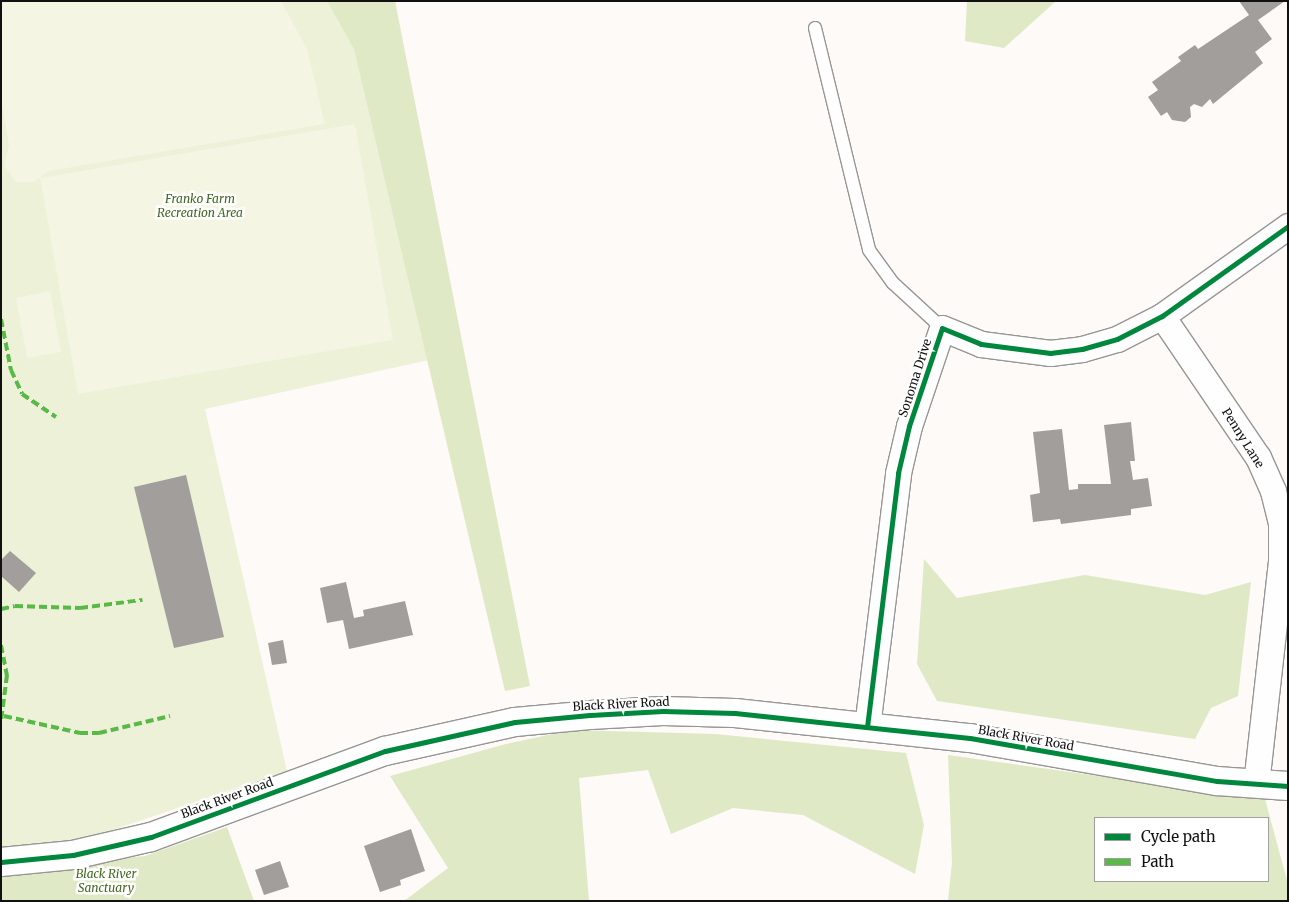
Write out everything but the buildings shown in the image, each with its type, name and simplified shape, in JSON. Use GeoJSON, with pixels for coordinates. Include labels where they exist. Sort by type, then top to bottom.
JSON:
{"type":"FeatureCollection","features":[{"type":"Feature","properties":{"kind":"street","name":"Sonoma Drive"},"geometry":{"type":"LineString","coordinates":[[867,727],[898,473],[910,426],[942,328],[981,344],[1050,353],[1082,349],[1117,339],[1162,316],[1288,226]]}},
{"type":"Feature","properties":{"kind":"street","name":"Penny Lane"},"geometry":{"type":"LineString","coordinates":[[1162,316],[1258,456],[1274,492],[1280,523],[1280,561],[1256,784]]}},
{"type":"Feature","properties":{"kind":"street","name":"Black River Road"},"geometry":{"type":"LineString","coordinates":[[1,862],[112,847],[151,837],[385,751],[515,722],[663,711],[736,713],[970,738],[1217,781],[1288,786]]}},
{"type":"Feature","properties":{"kind":"lane"},"geometry":{"type":"LineString","coordinates":[[815,28],[869,250],[893,283],[942,328]]}},
{"type":"Feature","properties":{"kind":"green space","name":"Franko Farm Recreation Area"},"geometry":{"type":"Polygon","coordinates":[[[1,1],[356,1],[438,358],[205,409],[287,771],[74,843],[1,848],[1,1]]]}},
{"type":"Feature","properties":{"kind":"green space"},"geometry":{"type":"Polygon","coordinates":[[[1,1],[281,1],[307,49],[325,124],[49,171],[34,182],[16,182],[4,166],[9,145],[1,100],[1,1]]]}},
{"type":"Feature","properties":{"kind":"green space"},"geometry":{"type":"Polygon","coordinates":[[[327,1],[395,1],[530,686],[505,691],[354,49],[327,1]]]}},
{"type":"Feature","properties":{"kind":"green space"},"geometry":{"type":"Polygon","coordinates":[[[967,1],[1056,1],[1004,48],[965,41],[967,1]]]}},
{"type":"Feature","properties":{"kind":"green space"},"geometry":{"type":"Polygon","coordinates":[[[355,124],[393,340],[78,394],[40,178],[355,124]]]}},
{"type":"Feature","properties":{"kind":"green space"},"geometry":{"type":"Polygon","coordinates":[[[50,291],[61,352],[27,358],[16,298],[50,291]]]}},
{"type":"Feature","properties":{"kind":"green space"},"geometry":{"type":"Polygon","coordinates":[[[924,559],[957,598],[1085,575],[1205,595],[1251,582],[1238,696],[1211,708],[1195,739],[937,701],[917,664],[924,559]]]}},
{"type":"Feature","properties":{"kind":"green space"},"geometry":{"type":"Polygon","coordinates":[[[572,730],[715,734],[906,753],[924,825],[915,874],[803,815],[733,808],[671,834],[648,770],[579,778],[589,901],[404,901],[448,868],[390,776],[506,744],[572,730]]]}},
{"type":"Feature","properties":{"kind":"green space"},"geometry":{"type":"Polygon","coordinates":[[[948,755],[1265,799],[1288,884],[1288,901],[948,901],[952,863],[948,755]]]}},
{"type":"Feature","properties":{"kind":"green space","name":"Black River Sanctuary"},"geometry":{"type":"Polygon","coordinates":[[[227,827],[254,901],[1,901],[1,870],[145,856],[227,827]]]}},
{"type":"Feature","properties":{"kind":"marked path"},"geometry":{"type":"LineString","coordinates":[[1,319],[11,370],[22,394],[56,417]]}},
{"type":"Feature","properties":{"kind":"marked path"},"geometry":{"type":"LineString","coordinates":[[1,609],[15,606],[80,608],[142,600]]}},
{"type":"Feature","properties":{"kind":"marked path"},"geometry":{"type":"LineString","coordinates":[[1,645],[7,675],[1,721]]}},
{"type":"Feature","properties":{"kind":"marked path"},"geometry":{"type":"LineString","coordinates":[[4,716],[80,733],[99,733],[170,716]]}},
{"type":"Feature","properties":{"kind":"cycle path"},"geometry":{"type":"LineString","coordinates":[[867,727],[898,473],[909,426],[942,328],[981,344],[1050,353],[1082,349],[1117,339],[1162,316],[1288,226]]}},
{"type":"Feature","properties":{"kind":"cycle path"},"geometry":{"type":"LineString","coordinates":[[1,862],[73,855],[151,837],[385,751],[515,722],[590,715],[663,711],[735,713],[970,738],[1217,781],[1288,786]]}}]}
